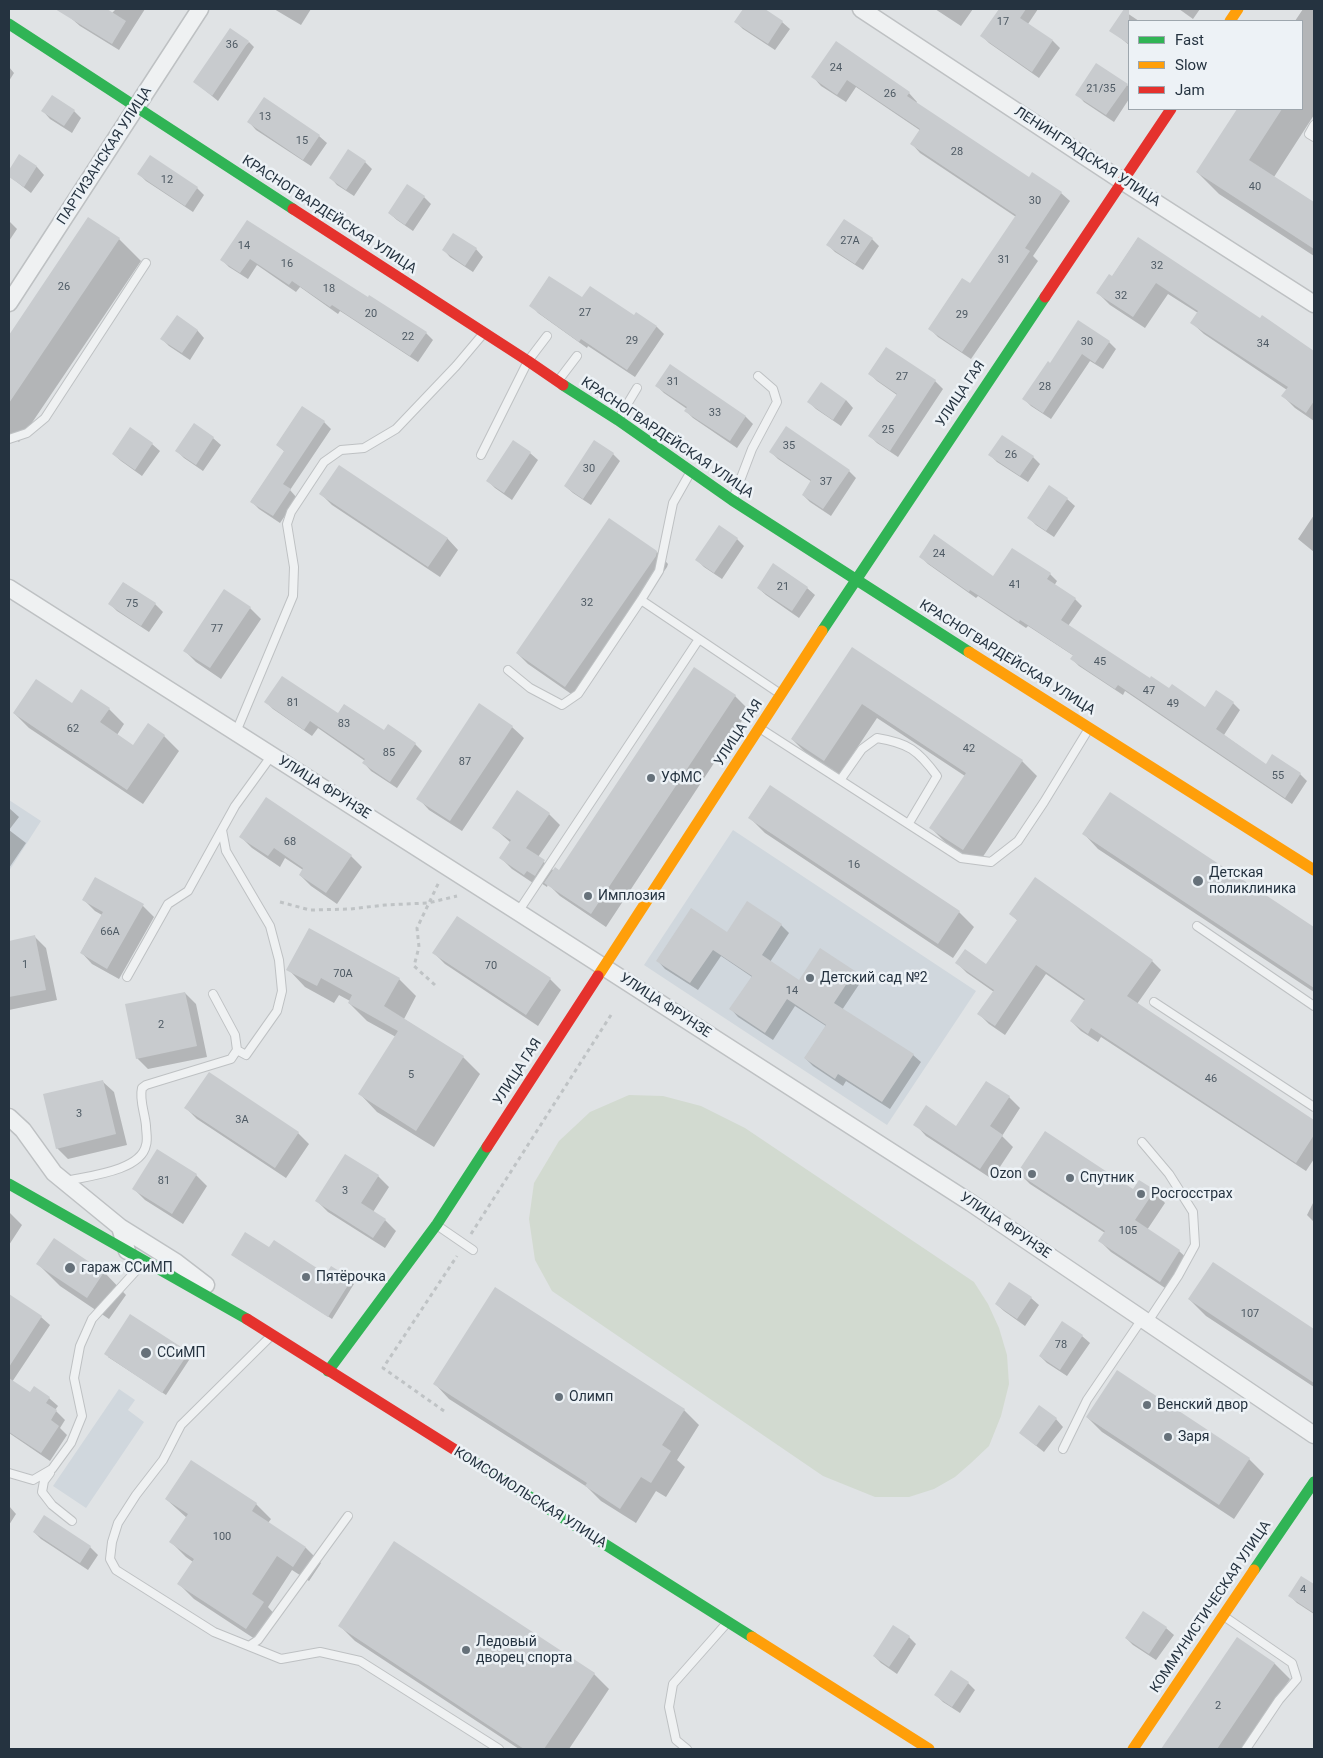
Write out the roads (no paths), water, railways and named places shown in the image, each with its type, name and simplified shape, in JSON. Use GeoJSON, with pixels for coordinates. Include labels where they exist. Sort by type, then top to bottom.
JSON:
{"type":"FeatureCollection","features":[{"type":"Feature","properties":{"kind":"street","name":"ПАРТИЗАНСКАЯ УЛИЦА"},"geometry":{"type":"LineString","coordinates":[[9,303],[200,9]]}},
{"type":"Feature","properties":{"kind":"street","name":"ЛЕНИНГРАДСКАЯ УЛИЦА"},"geometry":{"type":"LineString","coordinates":[[861,9],[1122,181],[1314,304]]}},
{"type":"Feature","properties":{"kind":"street"},"geometry":{"type":"LineString","coordinates":[[1231,20],[1238,9]]}},
{"type":"Feature","properties":{"kind":"street","name":"КРАСНОГВАРДЕЙСКАЯ УЛИЦА"},"geometry":{"type":"LineString","coordinates":[[9,24],[618,420],[732,500],[854,580],[1314,870]]}},
{"type":"Feature","properties":{"kind":"street","name":"УЛИЦА ГАЯ"},"geometry":{"type":"LineString","coordinates":[[328,1371],[436,1224],[760,728],[854,580],[1170,110]]}},
{"type":"Feature","properties":{"kind":"street","name":"УЛИЦА ФРУНЗЕ"},"geometry":{"type":"LineString","coordinates":[[9,588],[971,1203],[1314,1435]]}},
{"type":"Feature","properties":{"kind":"street"},"geometry":{"type":"LineString","coordinates":[[9,1117],[23,1130],[54,1173],[64,1182],[120,1227],[176,1262],[205,1285],[229,1308]]}},
{"type":"Feature","properties":{"kind":"street","name":"КОМСОМОЛЬСКАЯ УЛИЦА"},"geometry":{"type":"LineString","coordinates":[[9,1184],[272,1334],[727,1623],[930,1749]]}},
{"type":"Feature","properties":{"kind":"street"},"geometry":{"type":"LineString","coordinates":[[120,1227],[127,1251]]}},
{"type":"Feature","properties":{"kind":"street","name":"КОММУНИСТИЧЕСКАЯ УЛИЦА"},"geometry":{"type":"LineString","coordinates":[[1133,1749],[1314,1482]]}},
{"type":"Feature","properties":{"kind":"lane"},"geometry":{"type":"LineString","coordinates":[[1314,125],[1309,134],[1314,137]]}},
{"type":"Feature","properties":{"kind":"lane"},"geometry":{"type":"LineString","coordinates":[[9,439],[27,433],[45,418],[146,263]]}},
{"type":"Feature","properties":{"kind":"lane"},"geometry":{"type":"LineString","coordinates":[[236,732],[293,596],[294,567],[287,524],[291,512],[324,462],[341,450],[364,448],[396,429],[456,366],[483,333]]}},
{"type":"Feature","properties":{"kind":"lane"},"geometry":{"type":"LineString","coordinates":[[481,456],[528,361],[546,336]]}},
{"type":"Feature","properties":{"kind":"lane"},"geometry":{"type":"LineString","coordinates":[[557,382],[577,356]]}},
{"type":"Feature","properties":{"kind":"lane"},"geometry":{"type":"LineString","coordinates":[[732,500],[752,449],[777,402],[773,389],[758,376]]}},
{"type":"Feature","properties":{"kind":"lane"},"geometry":{"type":"LineString","coordinates":[[618,420],[637,388]]}},
{"type":"Feature","properties":{"kind":"lane"},"geometry":{"type":"LineString","coordinates":[[508,670],[530,688],[562,705],[578,694],[659,570],[673,503],[691,471]]}},
{"type":"Feature","properties":{"kind":"lane"},"geometry":{"type":"LineString","coordinates":[[641,600],[782,694]]}},
{"type":"Feature","properties":{"kind":"lane"},"geometry":{"type":"LineString","coordinates":[[518,912],[699,639]]}},
{"type":"Feature","properties":{"kind":"lane"},"geometry":{"type":"LineString","coordinates":[[760,728],[961,858],[991,862],[1018,841],[1089,728]]}},
{"type":"Feature","properties":{"kind":"lane"},"geometry":{"type":"LineString","coordinates":[[841,779],[862,749],[877,738],[899,742],[923,757],[937,776],[909,823]]}},
{"type":"Feature","properties":{"kind":"lane"},"geometry":{"type":"LineString","coordinates":[[128,977],[168,904],[188,890],[235,806],[272,755]]}},
{"type":"Feature","properties":{"kind":"lane"},"geometry":{"type":"LineString","coordinates":[[213,994],[234,1035],[238,1050],[246,1055],[277,1010],[282,991],[279,960],[270,926],[226,851],[222,830]]}},
{"type":"Feature","properties":{"kind":"lane"},"geometry":{"type":"LineString","coordinates":[[1197,926],[1314,1006]]}},
{"type":"Feature","properties":{"kind":"lane"},"geometry":{"type":"LineString","coordinates":[[1154,1002],[1314,1107]]}},
{"type":"Feature","properties":{"kind":"lane"},"geometry":{"type":"LineString","coordinates":[[64,1182],[121,1168],[136,1160],[143,1153],[147,1144],[145,1115],[140,1095],[142,1088],[146,1085],[231,1060],[238,1050]]}},
{"type":"Feature","properties":{"kind":"lane"},"geometry":{"type":"LineString","coordinates":[[1063,1449],[1087,1400],[1178,1276],[1195,1245],[1193,1212],[1169,1174],[1142,1142]]}},
{"type":"Feature","properties":{"kind":"lane"},"geometry":{"type":"LineString","coordinates":[[436,1224],[473,1250]]}},
{"type":"Feature","properties":{"kind":"lane"},"geometry":{"type":"LineString","coordinates":[[72,1521],[52,1506],[42,1492],[44,1481],[71,1444],[82,1416],[74,1378],[80,1346],[92,1319],[145,1261]]}},
{"type":"Feature","properties":{"kind":"lane"},"geometry":{"type":"LineString","coordinates":[[272,1334],[181,1425],[163,1460],[136,1495],[118,1523],[112,1542],[110,1559],[116,1570],[214,1632],[281,1659],[320,1652],[360,1661],[499,1749]]}},
{"type":"Feature","properties":{"kind":"lane"},"geometry":{"type":"LineString","coordinates":[[9,1473],[33,1480],[52,1469]]}},
{"type":"Feature","properties":{"kind":"lane"},"geometry":{"type":"LineString","coordinates":[[249,1646],[258,1640],[348,1516]]}},
{"type":"Feature","properties":{"kind":"lane"},"geometry":{"type":"LineString","coordinates":[[1224,1616],[1292,1663],[1297,1679],[1246,1749]]}},
{"type":"Feature","properties":{"kind":"lane"},"geometry":{"type":"LineString","coordinates":[[687,1749],[676,1740],[669,1707],[673,1684],[727,1623]]}},
{"type":"Feature","properties":{"kind":"place","name":"УФМС"},"geometry":{"type":"Point","coordinates":[651,778]}},
{"type":"Feature","properties":{"kind":"place","name":"Детская поликлиника"},"geometry":{"type":"Point","coordinates":[1198,881]}},
{"type":"Feature","properties":{"kind":"place","name":"Имплозия"},"geometry":{"type":"Point","coordinates":[588,896]}},
{"type":"Feature","properties":{"kind":"place","name":"Детский сад №2"},"geometry":{"type":"Point","coordinates":[810,978]}},
{"type":"Feature","properties":{"kind":"place","name":"Ozon"},"geometry":{"type":"Point","coordinates":[1032,1174]}},
{"type":"Feature","properties":{"kind":"place","name":"Спутник"},"geometry":{"type":"Point","coordinates":[1070,1178]}},
{"type":"Feature","properties":{"kind":"place","name":"Росгосстрах"},"geometry":{"type":"Point","coordinates":[1141,1194]}},
{"type":"Feature","properties":{"kind":"place","name":"гараж ССиМП"},"geometry":{"type":"Point","coordinates":[70,1268]}},
{"type":"Feature","properties":{"kind":"place","name":"Пятёрочка"},"geometry":{"type":"Point","coordinates":[306,1277]}},
{"type":"Feature","properties":{"kind":"place","name":"ССиМП"},"geometry":{"type":"Point","coordinates":[146,1353]}},
{"type":"Feature","properties":{"kind":"place","name":"Олимп"},"geometry":{"type":"Point","coordinates":[559,1397]}},
{"type":"Feature","properties":{"kind":"place","name":"Венский двор"},"geometry":{"type":"Point","coordinates":[1147,1405]}},
{"type":"Feature","properties":{"kind":"place","name":"Заря"},"geometry":{"type":"Point","coordinates":[1168,1437]}},
{"type":"Feature","properties":{"kind":"place","name":"Ледовый дворец спорта"},"geometry":{"type":"Point","coordinates":[466,1650]}}]}
